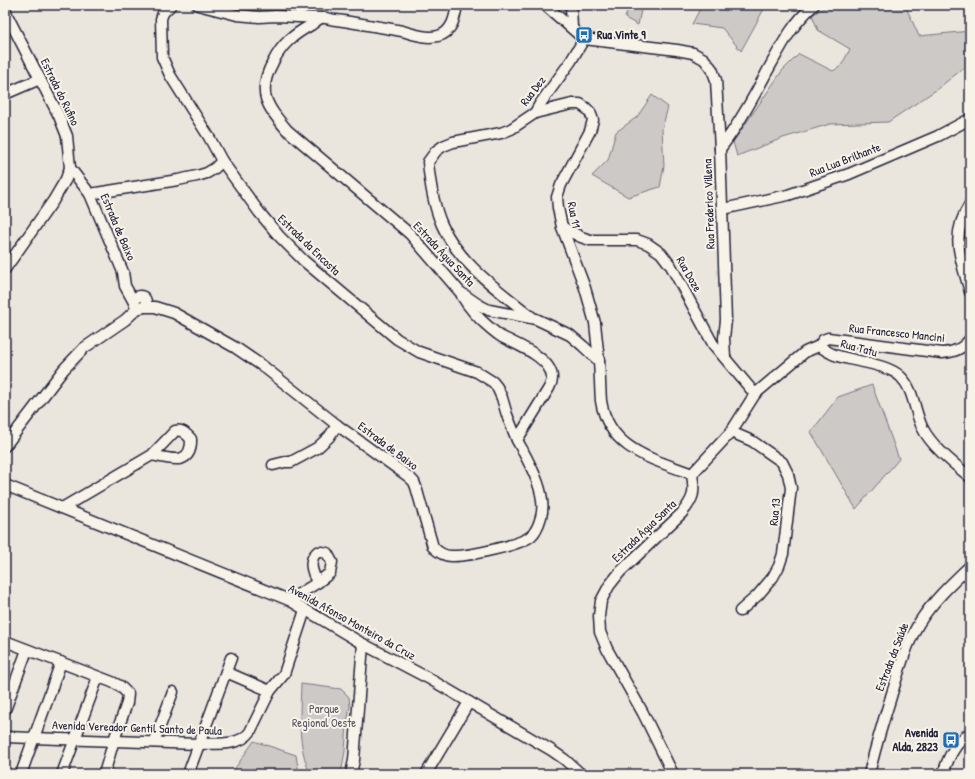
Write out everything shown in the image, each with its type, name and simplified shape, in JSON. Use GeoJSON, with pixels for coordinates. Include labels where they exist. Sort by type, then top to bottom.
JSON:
{"type":"FeatureCollection","features":[{"type":"Feature","properties":{"kind":"street","name":"Estrada da Encosta"},"geometry":{"type":"LineString","coordinates":[[171,5],[161,19],[162,57],[170,75],[210,137],[222,161],[259,212],[279,236],[304,261],[397,339],[419,352],[477,372],[492,382],[502,398],[507,416],[517,440]]}},
{"type":"Feature","properties":{"kind":"street"},"geometry":{"type":"LineString","coordinates":[[198,5],[238,15],[259,17],[276,16],[321,18],[369,25],[426,36],[444,34],[451,26],[456,15],[458,5]]}},
{"type":"Feature","properties":{"kind":"street"},"geometry":{"type":"LineString","coordinates":[[545,5],[584,39],[677,50],[693,53],[704,59],[712,69],[716,80],[720,149]]}},
{"type":"Feature","properties":{"kind":"street"},"geometry":{"type":"LineString","coordinates":[[571,5],[572,28]]}},
{"type":"Feature","properties":{"kind":"street","name":"Rua Frederico Villena"},"geometry":{"type":"LineString","coordinates":[[725,358],[724,338],[726,320],[720,149],[744,115],[791,30],[803,15],[814,5]]}},
{"type":"Feature","properties":{"kind":"street","name":"Estrada do Rufino"},"geometry":{"type":"LineString","coordinates":[[5,8],[8,17],[59,116],[67,136],[70,168],[66,179],[53,201],[5,269]]}},
{"type":"Feature","properties":{"kind":"street","name":"Estrada Água Santa"},"geometry":{"type":"LineString","coordinates":[[321,18],[294,35],[284,44],[268,70],[264,84],[266,100],[271,110],[286,130],[410,234],[460,292],[489,310],[536,319],[570,336],[599,361]]}},
{"type":"Feature","properties":{"kind":"street","name":"Rua Dez"},"geometry":{"type":"LineString","coordinates":[[536,319],[477,272],[458,250],[442,225],[433,197],[428,162],[436,151],[443,146],[453,142],[501,133],[535,113],[571,61],[584,39]]}},
{"type":"Feature","properties":{"kind":"street"},"geometry":{"type":"LineString","coordinates":[[5,94],[40,79]]}},
{"type":"Feature","properties":{"kind":"street","name":"Rua 11"},"geometry":{"type":"LineString","coordinates":[[535,113],[572,104],[580,104],[590,112],[593,120],[590,131],[561,185],[558,197],[558,208],[562,227],[586,288],[595,323],[599,361]]}},
{"type":"Feature","properties":{"kind":"street","name":"Rua Lua Brilhante"},"geometry":{"type":"LineString","coordinates":[[723,209],[788,195],[849,174],[938,136],[970,119]]}},
{"type":"Feature","properties":{"kind":"street"},"geometry":{"type":"LineString","coordinates":[[90,194],[191,177],[207,173],[222,161]]}},
{"type":"Feature","properties":{"kind":"street","name":"Estrada de Baixo"},"geometry":{"type":"LineString","coordinates":[[70,168],[90,194],[125,279],[130,283],[140,303],[180,316],[236,348],[337,425],[409,477],[414,482],[433,547],[438,552],[451,556],[507,547],[522,542],[531,536],[538,527],[542,506],[540,490],[534,471],[517,440]]}},
{"type":"Feature","properties":{"kind":"street"},"geometry":{"type":"LineString","coordinates":[[970,204],[960,224],[957,236],[958,246],[970,292]]}},
{"type":"Feature","properties":{"kind":"street","name":"Rua Doze"},"geometry":{"type":"LineString","coordinates":[[562,227],[590,240],[637,240],[648,244],[661,253],[671,266],[712,344],[755,394]]}},
{"type":"Feature","properties":{"kind":"street"},"geometry":{"type":"LineString","coordinates":[[460,292],[470,308],[489,328],[502,337],[533,353],[544,362],[550,370],[552,379],[549,388],[517,440]]}},
{"type":"Feature","properties":{"kind":"street"},"geometry":{"type":"LineString","coordinates":[[5,446],[64,369],[84,348],[125,320],[140,303]]}},
{"type":"Feature","properties":{"kind":"street","name":"Rua Francesco Mancini"},"geometry":{"type":"LineString","coordinates":[[819,346],[823,340],[828,338],[942,353],[954,352],[958,350],[970,339]]}},
{"type":"Feature","properties":{"kind":"street"},"geometry":{"type":"LineString","coordinates":[[599,361],[602,402],[607,421],[615,434],[628,447],[643,456],[692,474],[732,432],[755,394],[805,352],[819,346]]}},
{"type":"Feature","properties":{"kind":"street","name":"Rua Tatu"},"geometry":{"type":"LineString","coordinates":[[819,346],[835,355],[890,370],[900,376],[907,383],[921,425],[927,436],[970,477]]}},
{"type":"Feature","properties":{"kind":"street"},"geometry":{"type":"LineString","coordinates":[[273,465],[291,462],[318,448],[329,437],[337,425]]}},
{"type":"Feature","properties":{"kind":"street","name":"Rua 13"},"geometry":{"type":"LineString","coordinates":[[732,432],[752,441],[782,462],[788,474],[791,488],[783,554],[779,566],[758,595],[740,611]]}},
{"type":"Feature","properties":{"kind":"street"},"geometry":{"type":"LineString","coordinates":[[62,508],[152,455]]}},
{"type":"Feature","properties":{"kind":"street","name":"Estrada Água Santa"},"geometry":{"type":"LineString","coordinates":[[673,774],[643,713],[607,649],[600,632],[598,616],[601,601],[609,586],[620,572],[690,504],[694,496],[695,489],[692,474]]}},
{"type":"Feature","properties":{"kind":"street","name":"Avenida Afonso Monteiro da Cruz"},"geometry":{"type":"LineString","coordinates":[[5,486],[289,600],[363,644],[469,702],[552,750],[578,772]]}},
{"type":"Feature","properties":{"kind":"street","name":"Estrada da Saúde"},"geometry":{"type":"LineString","coordinates":[[869,774],[878,738],[899,671],[916,629],[928,610],[970,566]]}},
{"type":"Feature","properties":{"kind":"street"},"geometry":{"type":"LineString","coordinates":[[289,600],[317,583]]}},
{"type":"Feature","properties":{"kind":"street","name":"Avenida Vereador Gentil Santo de Paula"},"geometry":{"type":"LineString","coordinates":[[5,737],[198,744],[228,743],[245,738],[250,732],[270,691],[284,674],[305,610]]}},
{"type":"Feature","properties":{"kind":"street"},"geometry":{"type":"LineString","coordinates":[[5,641],[112,682],[126,690],[128,694],[127,703],[104,774]]}},
{"type":"Feature","properties":{"kind":"street"},"geometry":{"type":"LineString","coordinates":[[351,774],[354,760],[363,644]]}},
{"type":"Feature","properties":{"kind":"street"},"geometry":{"type":"LineString","coordinates":[[5,710],[27,650]]}},
{"type":"Feature","properties":{"kind":"street"},"geometry":{"type":"LineString","coordinates":[[188,774],[231,658]]}},
{"type":"Feature","properties":{"kind":"street"},"geometry":{"type":"LineString","coordinates":[[21,774],[62,662]]}},
{"type":"Feature","properties":{"kind":"street"},"geometry":{"type":"LineString","coordinates":[[226,672],[270,691]]}},
{"type":"Feature","properties":{"kind":"street"},"geometry":{"type":"LineString","coordinates":[[62,774],[98,677]]}},
{"type":"Feature","properties":{"kind":"street"},"geometry":{"type":"LineString","coordinates":[[154,742],[173,692]]}},
{"type":"Feature","properties":{"kind":"street"},"geometry":{"type":"LineString","coordinates":[[426,774],[469,702]]}},
{"type":"Feature","properties":{"kind":"street"},"geometry":{"type":"LineString","coordinates":[[943,774],[947,762],[955,747],[970,733]]}},
{"type":"Feature","properties":{"kind":"green space"},"geometry":{"type":"Polygon","coordinates":[[[629,5],[642,5],[638,25],[625,18],[629,5]]]}},
{"type":"Feature","properties":{"kind":"green space"},"geometry":{"type":"Polygon","coordinates":[[[702,5],[762,5],[765,7],[741,51],[722,28],[692,24],[702,5]]]}},
{"type":"Feature","properties":{"kind":"green space"},"geometry":{"type":"Polygon","coordinates":[[[829,5],[905,5],[919,36],[970,31],[970,63],[936,90],[888,122],[830,124],[783,138],[737,156],[733,142],[782,71],[799,54],[833,71],[841,66],[850,49],[818,30],[812,15],[829,5]]]}},
{"type":"Feature","properties":{"kind":"green space"},"geometry":{"type":"Polygon","coordinates":[[[652,95],[668,107],[662,129],[664,166],[660,187],[628,197],[592,176],[608,160],[616,132],[637,117],[652,95]]]}},
{"type":"Feature","properties":{"kind":"green space"},"geometry":{"type":"Polygon","coordinates":[[[872,385],[899,459],[856,509],[811,432],[838,397],[872,385]]]}},
{"type":"Feature","properties":{"kind":"green space","name":"Parque Regional Oeste"},"geometry":{"type":"Polygon","coordinates":[[[301,684],[341,689],[349,697],[350,706],[341,774],[310,774],[303,751],[300,730],[301,684]]]}},
{"type":"Feature","properties":{"kind":"green space"},"geometry":{"type":"Polygon","coordinates":[[[254,741],[296,755],[299,774],[231,774],[254,741]]]}},
{"type":"Feature","properties":{"kind":"place","name":"Rua Vinte 9"},"geometry":{"type":"Point","coordinates":[584,35]}},
{"type":"Feature","properties":{"kind":"place","name":"Avenida Alda, 2823"},"geometry":{"type":"Point","coordinates":[951,740]}}]}
